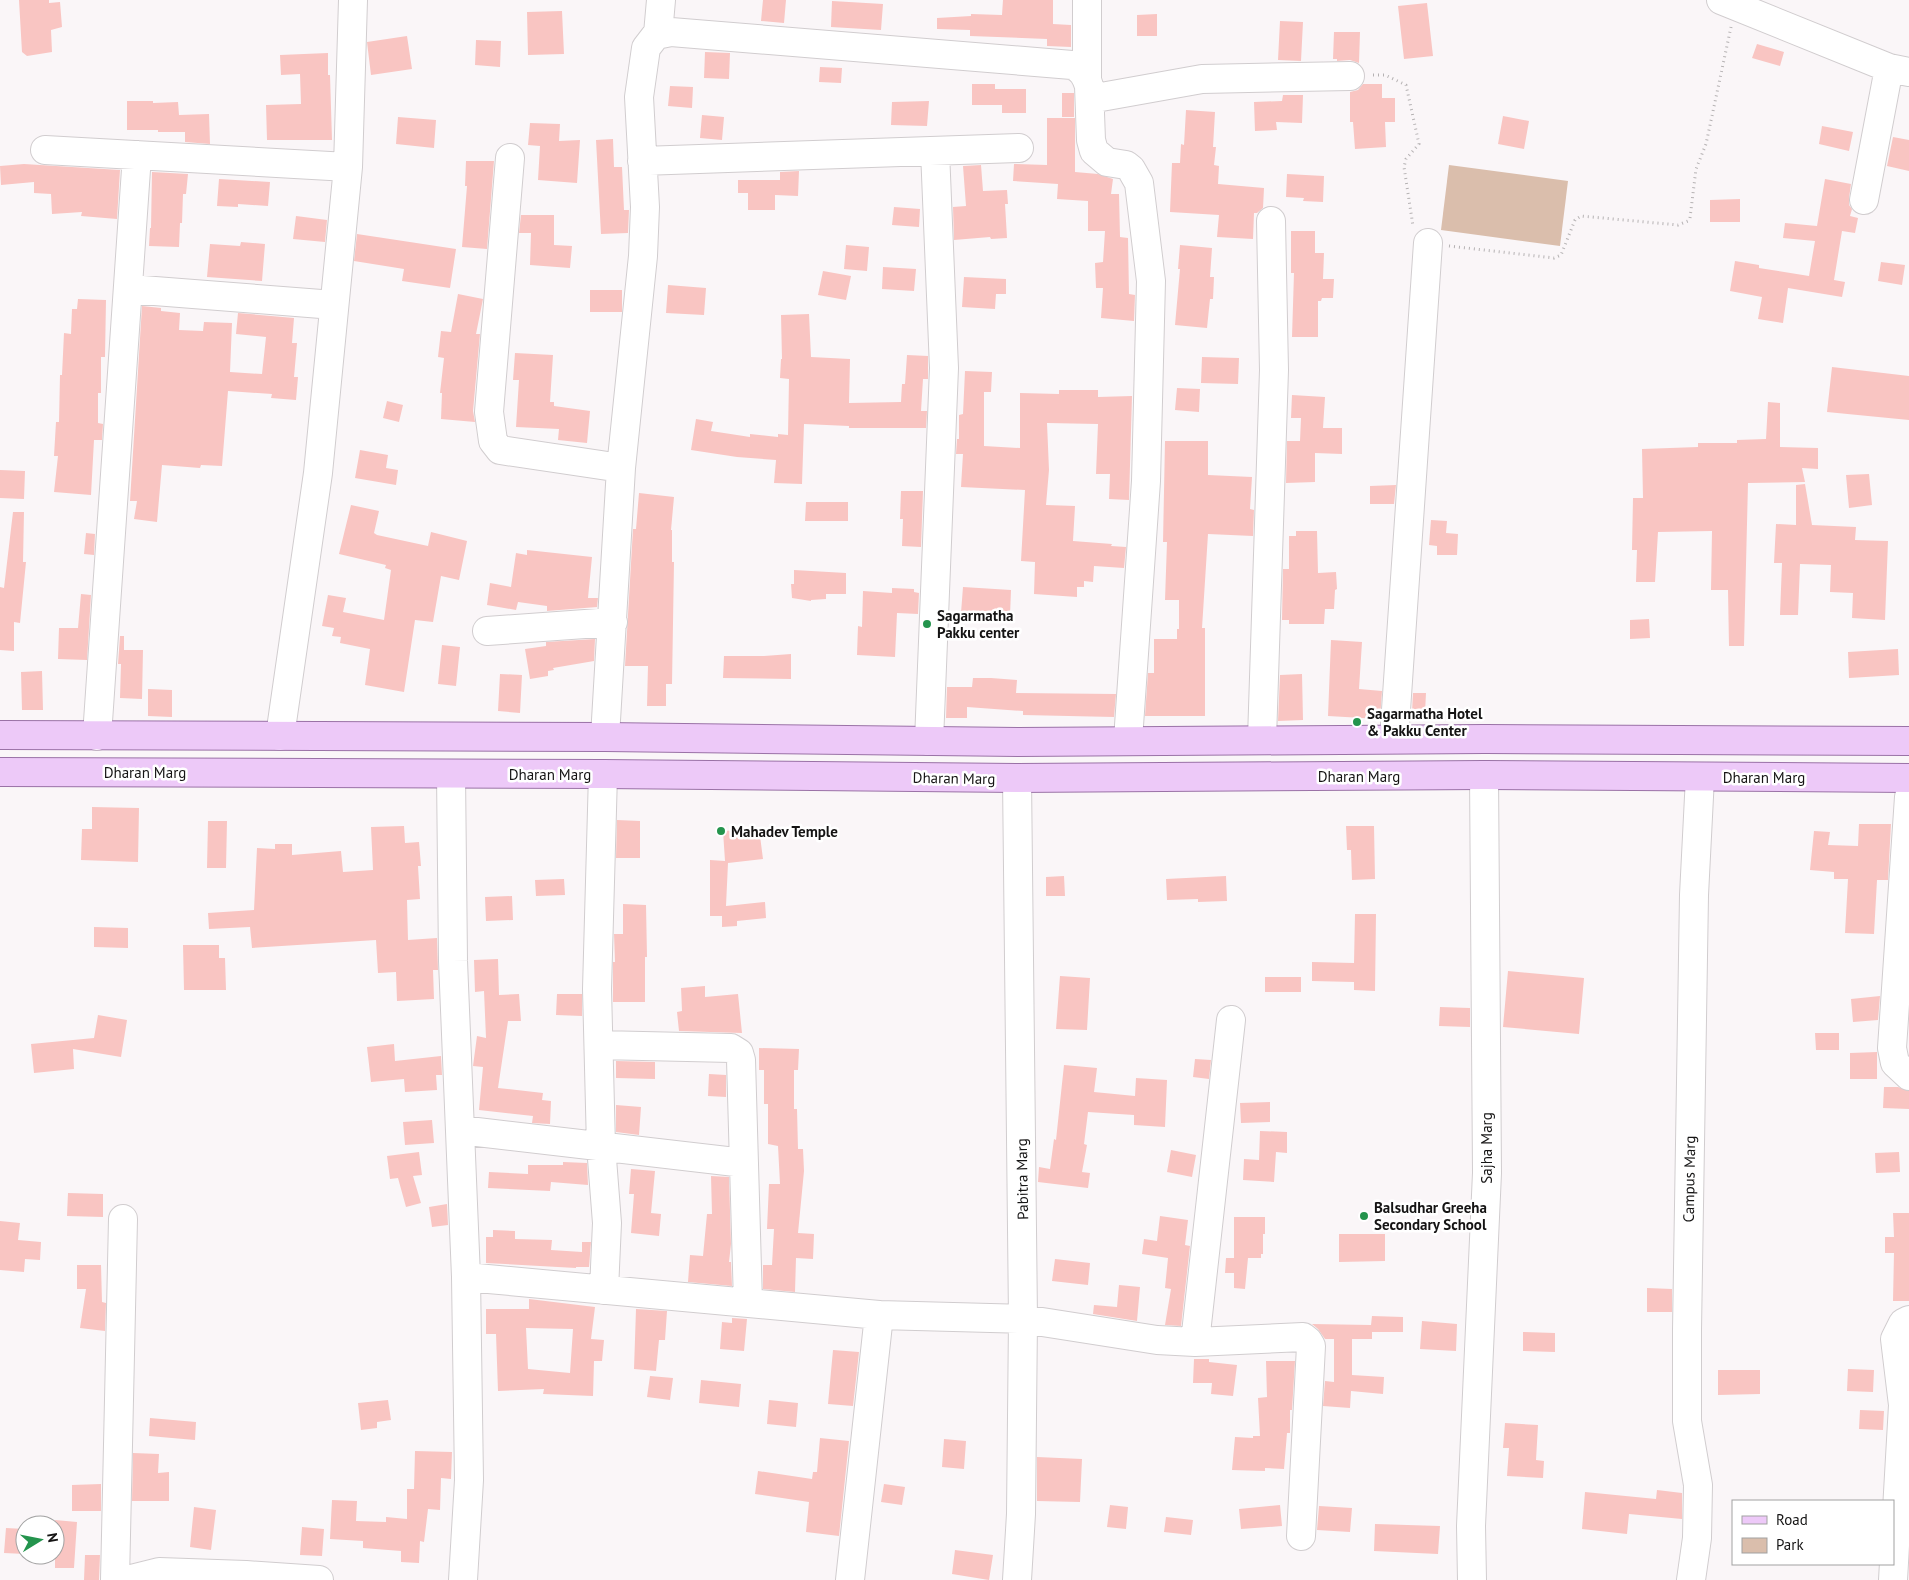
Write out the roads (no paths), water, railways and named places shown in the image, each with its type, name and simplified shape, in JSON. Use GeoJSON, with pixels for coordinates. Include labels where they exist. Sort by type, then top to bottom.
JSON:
{"type":"FeatureCollection","features":[{"type":"Feature","properties":{"kind":"main road"},"geometry":{"type":"LineString","coordinates":[[0,735],[605,737],[929,741],[1394,739],[1909,741]]}},
{"type":"Feature","properties":{"kind":"main road","name":"Dharan Marg"},"geometry":{"type":"LineString","coordinates":[[0,772],[603,774],[1017,778],[1484,775],[1909,778]]}},
{"type":"Feature","properties":{"kind":"street"},"geometry":{"type":"LineString","coordinates":[[280,736],[318,472],[348,167],[354,0]]}},
{"type":"Feature","properties":{"kind":"street"},"geometry":{"type":"LineString","coordinates":[[658,34],[661,0]]}},
{"type":"Feature","properties":{"kind":"street"},"geometry":{"type":"LineString","coordinates":[[1087,0],[1088,88],[1091,140],[1094,151],[1107,162],[1126,165],[1131,169],[1139,183],[1151,281],[1146,481],[1128,740]]}},
{"type":"Feature","properties":{"kind":"street"},"geometry":{"type":"LineString","coordinates":[[1733,5],[1776,10],[1899,70],[1864,200]]}},
{"type":"Feature","properties":{"kind":"street"},"geometry":{"type":"LineString","coordinates":[[605,737],[622,468],[645,207],[639,97],[646,48],[651,39],[658,34],[671,32],[1072,65],[1078,68],[1088,88]]}},
{"type":"Feature","properties":{"kind":"street"},"geometry":{"type":"LineString","coordinates":[[1088,88],[1202,78],[1350,76]]}},
{"type":"Feature","properties":{"kind":"street"},"geometry":{"type":"LineString","coordinates":[[642,161],[1019,148]]}},
{"type":"Feature","properties":{"kind":"street"},"geometry":{"type":"LineString","coordinates":[[45,150],[348,167]]}},
{"type":"Feature","properties":{"kind":"street"},"geometry":{"type":"LineString","coordinates":[[929,741],[944,368],[934,151]]}},
{"type":"Feature","properties":{"kind":"street"},"geometry":{"type":"LineString","coordinates":[[97,736],[137,155]]}},
{"type":"Feature","properties":{"kind":"street"},"geometry":{"type":"LineString","coordinates":[[510,158],[489,412],[493,441],[500,450],[622,468]]}},
{"type":"Feature","properties":{"kind":"street"},"geometry":{"type":"LineString","coordinates":[[1262,740],[1274,370],[1271,220]]}},
{"type":"Feature","properties":{"kind":"street"},"geometry":{"type":"LineString","coordinates":[[1394,739],[1428,243]]}},
{"type":"Feature","properties":{"kind":"street"},"geometry":{"type":"LineString","coordinates":[[128,289],[334,304]]}},
{"type":"Feature","properties":{"kind":"street"},"geometry":{"type":"LineString","coordinates":[[487,631],[613,622]]}},
{"type":"Feature","properties":{"kind":"street"},"geometry":{"type":"LineString","coordinates":[[451,774],[453,961],[466,1277],[469,1480],[463,1580]]}},
{"type":"Feature","properties":{"kind":"street"},"geometry":{"type":"LineString","coordinates":[[603,774],[597,990],[601,1146],[607,1223],[604,1290]]}},
{"type":"Feature","properties":{"kind":"street","name":"Sajha Marg"},"geometry":{"type":"LineString","coordinates":[[1472,1580],[1471,1526],[1487,1173],[1484,775]]}},
{"type":"Feature","properties":{"kind":"street","name":"Campus Marg"},"geometry":{"type":"LineString","coordinates":[[1691,1580],[1698,1538],[1698,1485],[1686,1421],[1687,1330],[1694,895],[1700,777]]}},
{"type":"Feature","properties":{"kind":"street","name":"Pabitra Marg"},"geometry":{"type":"LineString","coordinates":[[1017,778],[1023,1319],[1021,1514],[1017,1580]]}},
{"type":"Feature","properties":{"kind":"street"},"geometry":{"type":"LineString","coordinates":[[1909,797],[1892,1048],[1896,1063],[1909,1076]]}},
{"type":"Feature","properties":{"kind":"street"},"geometry":{"type":"LineString","coordinates":[[1195,1342],[1231,1020]]}},
{"type":"Feature","properties":{"kind":"street"},"geometry":{"type":"LineString","coordinates":[[599,1045],[731,1048],[739,1053],[741,1060],[748,1303]]}},
{"type":"Feature","properties":{"kind":"street"},"geometry":{"type":"LineString","coordinates":[[460,1130],[744,1163]]}},
{"type":"Feature","properties":{"kind":"street"},"geometry":{"type":"LineString","coordinates":[[115,1580],[123,1219]]}},
{"type":"Feature","properties":{"kind":"street"},"geometry":{"type":"LineString","coordinates":[[466,1277],[879,1315],[1023,1319],[1157,1340],[1195,1342],[1303,1337],[1311,1346],[1302,1536]]}},
{"type":"Feature","properties":{"kind":"street"},"geometry":{"type":"LineString","coordinates":[[850,1580],[879,1315]]}},
{"type":"Feature","properties":{"kind":"street"},"geometry":{"type":"LineString","coordinates":[[1894,1562],[1903,1405],[1895,1339],[1903,1323],[1909,1320]]}},
{"type":"Feature","properties":{"kind":"street"},"geometry":{"type":"LineString","coordinates":[[1893,1580],[1894,1565]]}},
{"type":"Feature","properties":{"kind":"street"},"geometry":{"type":"LineString","coordinates":[[127,1580],[159,1572],[319,1580]]}},
{"type":"Feature","properties":{"kind":"place","name":"Sagarmatha Pakku center"},"geometry":{"type":"Point","coordinates":[927,624]}},
{"type":"Feature","properties":{"kind":"place","name":"Sagarmatha Hotel & Pakku Center"},"geometry":{"type":"Point","coordinates":[1357,722]}},
{"type":"Feature","properties":{"kind":"place","name":"Mahadev Temple"},"geometry":{"type":"Point","coordinates":[721,831]}},
{"type":"Feature","properties":{"kind":"place","name":"Balsudhar Greeha Secondary School"},"geometry":{"type":"Point","coordinates":[1364,1216]}}]}
